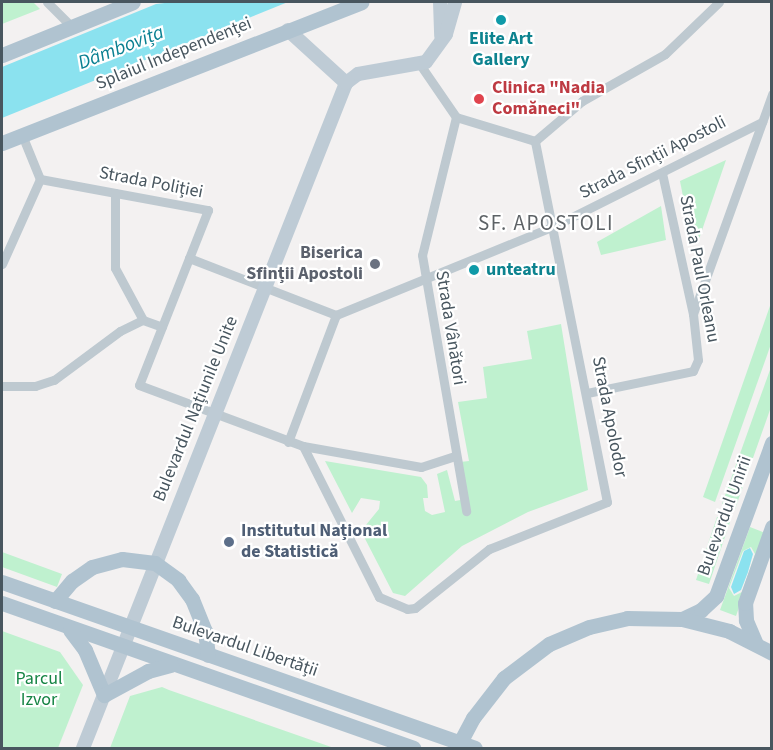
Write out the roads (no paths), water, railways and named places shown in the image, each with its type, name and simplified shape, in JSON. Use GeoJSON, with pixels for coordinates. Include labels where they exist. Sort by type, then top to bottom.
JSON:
{"type":"FeatureCollection","features":[{"type":"Feature","properties":{"kind":"main road","name":"Splaiul Independenței"},"geometry":{"type":"LineString","coordinates":[[2,143],[361,2]]}},
{"type":"Feature","properties":{"kind":"main road"},"geometry":{"type":"LineString","coordinates":[[440,2],[440,44]]}},
{"type":"Feature","properties":{"kind":"main road"},"geometry":{"type":"LineString","coordinates":[[2,55],[128,3]]}},
{"type":"Feature","properties":{"kind":"main road"},"geometry":{"type":"LineString","coordinates":[[288,30],[346,83],[358,74],[421,66],[440,44],[456,4]]}},
{"type":"Feature","properties":{"kind":"main road","name":"Bulevardul Națiunile Unite"},"geometry":{"type":"LineString","coordinates":[[83,748],[346,83]]}},
{"type":"Feature","properties":{"kind":"main road","name":"Bulevardul Unirii"},"geometry":{"type":"LineString","coordinates":[[682,619],[701,610],[716,596],[771,443]]}},
{"type":"Feature","properties":{"kind":"main road"},"geometry":{"type":"LineString","coordinates":[[756,644],[746,620],[745,603],[771,528]]}},
{"type":"Feature","properties":{"kind":"main road"},"geometry":{"type":"LineString","coordinates":[[55,601],[72,581],[92,567],[122,559],[155,563],[178,580],[192,599],[205,631],[208,655]]}},
{"type":"Feature","properties":{"kind":"main road","name":"Bulevardul Libertății"},"geometry":{"type":"LineString","coordinates":[[2,582],[458,746],[475,748]]}},
{"type":"Feature","properties":{"kind":"main road"},"geometry":{"type":"LineString","coordinates":[[2,603],[123,649],[413,748]]}},
{"type":"Feature","properties":{"kind":"main road"},"geometry":{"type":"LineString","coordinates":[[458,746],[494,689],[549,644],[609,621],[682,619],[721,628],[771,653]]}},
{"type":"Feature","properties":{"kind":"main road"},"geometry":{"type":"LineString","coordinates":[[69,629],[84,650],[104,695],[148,671],[171,665]]}},
{"type":"Feature","properties":{"kind":"street"},"geometry":{"type":"LineString","coordinates":[[47,2],[72,27]]}},
{"type":"Feature","properties":{"kind":"street"},"geometry":{"type":"LineString","coordinates":[[421,66],[456,117],[535,141],[582,101],[666,54],[719,2]]}},
{"type":"Feature","properties":{"kind":"street"},"geometry":{"type":"LineString","coordinates":[[693,314],[771,94]]}},
{"type":"Feature","properties":{"kind":"street","name":"Strada Vânători"},"geometry":{"type":"LineString","coordinates":[[456,117],[422,255],[424,280],[466,511]]}},
{"type":"Feature","properties":{"kind":"street","name":"Strada Sfinții Apostoli"},"geometry":{"type":"LineString","coordinates":[[336,315],[554,226],[762,122]]}},
{"type":"Feature","properties":{"kind":"street"},"geometry":{"type":"LineString","coordinates":[[2,264],[40,178],[22,135]]}},
{"type":"Feature","properties":{"kind":"street","name":"Strada Apolodor"},"geometry":{"type":"LineString","coordinates":[[303,446],[379,597],[411,609],[489,549],[608,502],[535,141]]}},
{"type":"Feature","properties":{"kind":"street","name":"Strada Paul Orleanu"},"geometry":{"type":"LineString","coordinates":[[587,393],[693,371],[699,351],[662,173]]}},
{"type":"Feature","properties":{"kind":"street","name":"Strada Poliției"},"geometry":{"type":"LineString","coordinates":[[40,178],[208,210],[189,258]]}},
{"type":"Feature","properties":{"kind":"street"},"geometry":{"type":"LineString","coordinates":[[115,193],[115,268],[143,320],[162,327]]}},
{"type":"Feature","properties":{"kind":"street"},"geometry":{"type":"LineString","coordinates":[[288,442],[336,315],[189,258],[139,385],[214,415],[288,442],[303,446],[421,466],[455,456]]}},
{"type":"Feature","properties":{"kind":"street"},"geometry":{"type":"LineString","coordinates":[[2,386],[35,386],[54,380],[120,331],[143,320]]}},
{"type":"Feature","properties":{"kind":"water","name":"Dâmbovița"},"geometry":{"type":"Polygon","coordinates":[[[288,2],[2,118],[2,67],[156,4],[288,2]]]}},
{"type":"Feature","properties":{"kind":"water"},"geometry":{"type":"Polygon","coordinates":[[[750,548],[753,554],[748,572],[741,590],[734,594],[731,587],[744,551],[750,548]]]}},
{"type":"Feature","properties":{"kind":"place","name":"Elite Art Gallery"},"geometry":{"type":"Point","coordinates":[501,20]}},
{"type":"Feature","properties":{"kind":"place","name":"Clinica \"Nadia Comăneci\""},"geometry":{"type":"Point","coordinates":[479,99]}},
{"type":"Feature","properties":{"kind":"place","name":"Biserica Sfinții Apostoli"},"geometry":{"type":"Point","coordinates":[375,264]}},
{"type":"Feature","properties":{"kind":"place","name":"unteatru"},"geometry":{"type":"Point","coordinates":[474,270]}},
{"type":"Feature","properties":{"kind":"place","name":"Institutul Național de Statistică"},"geometry":{"type":"Point","coordinates":[229,542]}},
{"type":"Feature","properties":{"kind":"district","name":"SF. APOSTOLI"},"geometry":{"type":"Point","coordinates":[546,223]}},
{"type":"Feature","properties":{"kind":"park label","name":"Parcul Izvor"},"geometry":{"type":"Point","coordinates":[39,690]}}]}
